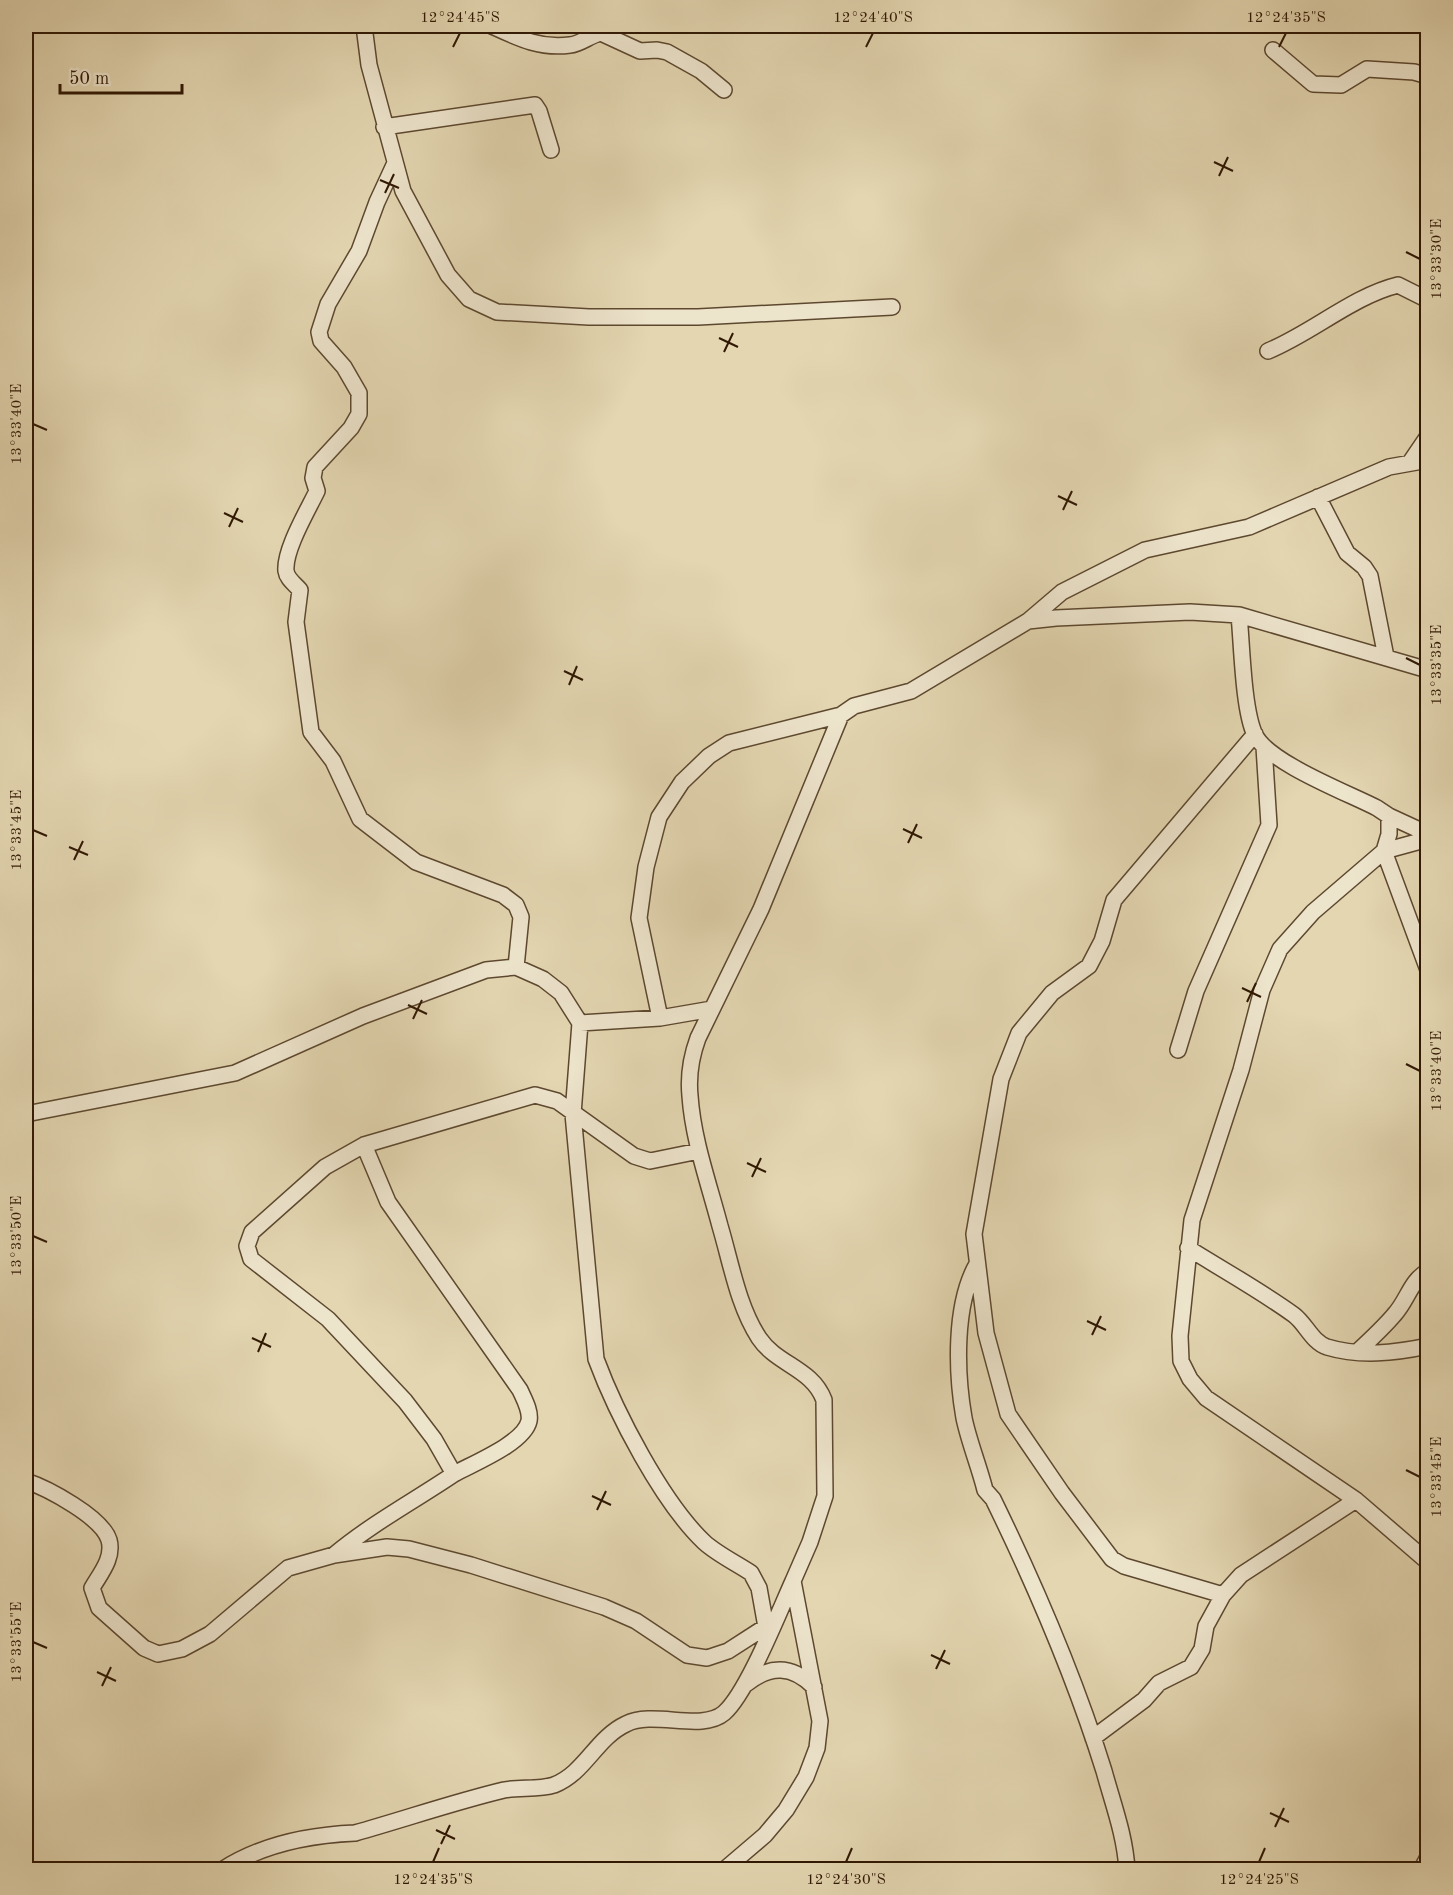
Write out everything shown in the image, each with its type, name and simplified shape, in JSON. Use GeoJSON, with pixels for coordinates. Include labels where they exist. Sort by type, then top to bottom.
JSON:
{"type":"FeatureCollection","features":[{"type":"Feature","properties":{"kind":"street"},"geometry":{"type":"LineString","coordinates":[[364,26],[369,65],[403,191],[448,275],[469,299],[497,312],[589,317],[698,317],[892,307]]}},
{"type":"Feature","properties":{"kind":"street"},"geometry":{"type":"LineString","coordinates":[[492,26],[532,44],[546,45],[572,45],[601,33],[640,51],[667,52],[701,71],[724,90]]}},
{"type":"Feature","properties":{"kind":"street"},"geometry":{"type":"LineString","coordinates":[[1273,50],[1313,84],[1341,85],[1367,69],[1414,72],[1428,76]]}},
{"type":"Feature","properties":{"kind":"street"},"geometry":{"type":"LineString","coordinates":[[384,127],[534,105],[539,111],[551,150]]}},
{"type":"Feature","properties":{"kind":"street"},"geometry":{"type":"LineString","coordinates":[[395,163],[377,202],[359,251],[328,304],[319,332],[321,341],[344,367],[359,393],[359,414],[330,455],[315,467],[313,478],[317,491],[288,554],[286,570],[288,578],[300,590],[296,622],[311,732],[333,761],[360,819],[416,862],[503,895],[516,905],[520,917],[516,967]]}},
{"type":"Feature","properties":{"kind":"street"},"geometry":{"type":"LineString","coordinates":[[1268,351],[1294,340],[1381,289],[1398,285],[1428,300]]}},
{"type":"Feature","properties":{"kind":"street"},"geometry":{"type":"LineString","coordinates":[[1411,461],[1428,436]]}},
{"type":"Feature","properties":{"kind":"street"},"geometry":{"type":"LineString","coordinates":[[660,1018],[639,918],[646,867],[659,817],[682,782],[709,756],[729,743],[841,715],[854,706],[911,691],[1028,621],[1062,592],[1145,550],[1249,527],[1389,467],[1411,461],[1428,460]]}},
{"type":"Feature","properties":{"kind":"street"},"geometry":{"type":"LineString","coordinates":[[1318,497],[1347,553],[1364,567],[1370,576],[1386,657]]}},
{"type":"Feature","properties":{"kind":"street"},"geometry":{"type":"LineString","coordinates":[[1028,621],[1190,612],[1239,615],[1428,670]]}},
{"type":"Feature","properties":{"kind":"street"},"geometry":{"type":"LineString","coordinates":[[1178,1050],[1197,991],[1269,825],[1259,741],[1246,692],[1239,615]]}},
{"type":"Feature","properties":{"kind":"street"},"geometry":{"type":"LineString","coordinates":[[222,1869],[262,1848],[337,1834],[356,1833],[506,1790],[552,1786],[575,1774],[600,1744],[626,1723],[653,1719],[714,1718],[729,1708],[743,1687],[770,1624],[793,1581],[810,1542],[825,1496],[824,1400],[819,1386],[806,1374],[772,1352],[761,1341],[752,1325],[734,1276],[699,1151],[690,1096],[690,1059],[761,909],[841,715]]}},
{"type":"Feature","properties":{"kind":"street"},"geometry":{"type":"LineString","coordinates":[[1259,741],[1280,760],[1428,834]]}},
{"type":"Feature","properties":{"kind":"street"},"geometry":{"type":"LineString","coordinates":[[1223,1595],[1124,1566],[1112,1558],[1062,1493],[1008,1414],[986,1333],[974,1234],[988,1143],[1001,1079],[1019,1033],[1052,993],[1089,966],[1102,941],[1114,900],[1259,741]]}},
{"type":"Feature","properties":{"kind":"street"},"geometry":{"type":"LineString","coordinates":[[1389,816],[1389,834],[1384,851],[1428,970]]}},
{"type":"Feature","properties":{"kind":"street"},"geometry":{"type":"LineString","coordinates":[[1428,839],[1384,851],[1313,912],[1280,948],[1262,990],[1240,1070],[1192,1220],[1180,1336],[1181,1361],[1190,1379],[1206,1398],[1356,1500],[1428,1562]]}},
{"type":"Feature","properties":{"kind":"street"},"geometry":{"type":"LineString","coordinates":[[26,1114],[235,1073],[363,1016],[486,970],[516,967],[543,979],[561,993],[580,1023],[573,1114],[588,1298],[596,1359],[639,1449],[678,1512],[705,1543],[751,1573],[756,1579],[770,1624]]}},
{"type":"Feature","properties":{"kind":"street"},"geometry":{"type":"LineString","coordinates":[[580,1023],[660,1018],[712,1009]]}},
{"type":"Feature","properties":{"kind":"street"},"geometry":{"type":"LineString","coordinates":[[454,1474],[434,1439],[405,1401],[328,1319],[251,1260],[247,1246],[252,1232],[325,1167],[364,1145],[535,1095],[557,1101],[634,1156],[650,1161],[699,1151]]}},
{"type":"Feature","properties":{"kind":"street"},"geometry":{"type":"LineString","coordinates":[[334,1555],[363,1531],[401,1510],[454,1474],[518,1439],[529,1421],[528,1410],[520,1390],[388,1202],[364,1145]]}},
{"type":"Feature","properties":{"kind":"street"},"geometry":{"type":"LineString","coordinates":[[1188,1248],[1296,1317],[1310,1335],[1325,1346],[1358,1352],[1393,1353],[1428,1346]]}},
{"type":"Feature","properties":{"kind":"street"},"geometry":{"type":"LineString","coordinates":[[977,1264],[967,1281],[963,1296],[959,1364],[964,1419],[986,1490],[993,1499],[1035,1586],[1094,1738],[1123,1834],[1127,1869]]}},
{"type":"Feature","properties":{"kind":"street"},"geometry":{"type":"LineString","coordinates":[[1358,1352],[1394,1316],[1404,1302],[1412,1283],[1428,1271]]}},
{"type":"Feature","properties":{"kind":"street"},"geometry":{"type":"LineString","coordinates":[[26,1481],[48,1488],[97,1524],[108,1540],[109,1549],[109,1558],[92,1588],[99,1608],[144,1648],[158,1654],[182,1649],[210,1634],[288,1568],[334,1555],[387,1547],[409,1549],[471,1565],[604,1607],[636,1621],[687,1654],[707,1658],[728,1652],[770,1624]]}},
{"type":"Feature","properties":{"kind":"street"},"geometry":{"type":"LineString","coordinates":[[1094,1738],[1144,1700],[1159,1683],[1191,1667],[1202,1648],[1206,1626],[1223,1595],[1241,1575],[1356,1500]]}},
{"type":"Feature","properties":{"kind":"street"},"geometry":{"type":"LineString","coordinates":[[724,1869],[765,1835],[806,1777],[820,1735],[814,1687],[793,1581]]}},
{"type":"Feature","properties":{"kind":"street"},"geometry":{"type":"LineString","coordinates":[[743,1687],[757,1676],[772,1671],[789,1671],[802,1675],[814,1687]]}},
{"type":"Feature","properties":{"kind":"street"},"geometry":{"type":"LineString","coordinates":[[1421,1869],[1428,1857]]}}]}
